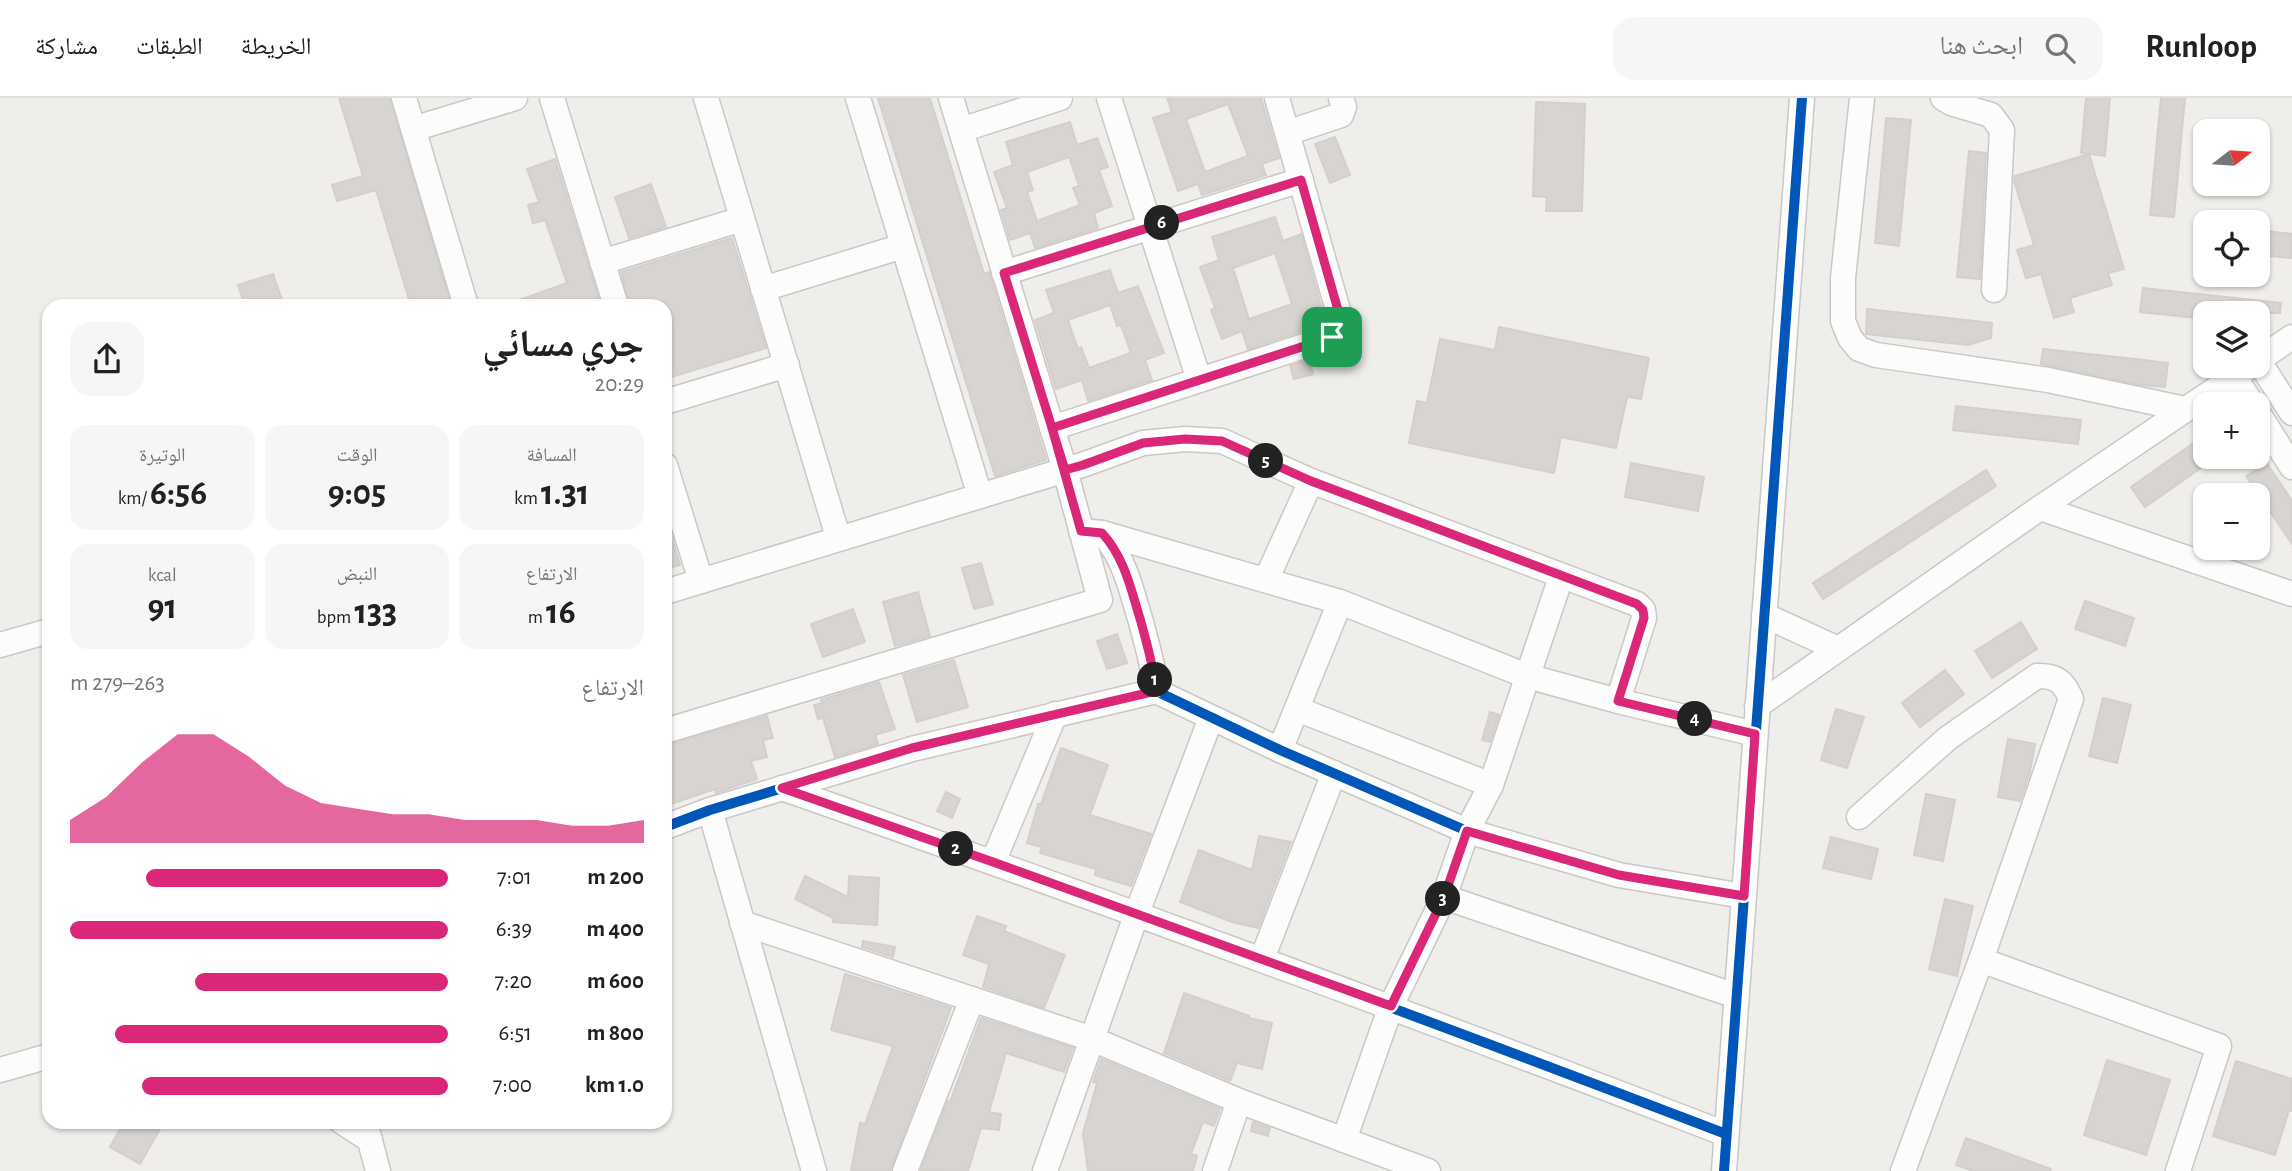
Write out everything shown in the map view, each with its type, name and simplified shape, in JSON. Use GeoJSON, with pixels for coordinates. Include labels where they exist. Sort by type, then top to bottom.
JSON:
{"type":"FeatureCollection","features":[{"type":"Feature","properties":{"kind":"street"},"geometry":{"type":"LineString","coordinates":[[404,98],[464,299]]}},
{"type":"Feature","properties":{"kind":"street"},"geometry":{"type":"LineString","coordinates":[[413,129],[515,98]]}},
{"type":"Feature","properties":{"kind":"street"},"geometry":{"type":"LineString","coordinates":[[552,98],[614,299]]}},
{"type":"Feature","properties":{"kind":"street"},"geometry":{"type":"LineString","coordinates":[[706,98],[838,537]]}},
{"type":"Feature","properties":{"kind":"street"},"geometry":{"type":"LineString","coordinates":[[858,98],[980,496]]}},
{"type":"Feature","properties":{"kind":"street"},"geometry":{"type":"LineString","coordinates":[[672,729],[1100,600],[1092,532],[1065,470],[951,98]]}},
{"type":"Feature","properties":{"kind":"street"},"geometry":{"type":"LineString","coordinates":[[961,130],[1060,98]]}},
{"type":"Feature","properties":{"kind":"street"},"geometry":{"type":"LineString","coordinates":[[1109,98],[1199,380]]}},
{"type":"Feature","properties":{"kind":"street"},"geometry":{"type":"LineString","coordinates":[[1052,428],[1332,337],[1338,328],[1340,317],[1277,98]]}},
{"type":"Feature","properties":{"kind":"street"},"geometry":{"type":"LineString","coordinates":[[1287,133],[1342,115],[1342,98]]}},
{"type":"Feature","properties":{"kind":"street"},"geometry":{"type":"LineString","coordinates":[[1724,1171],[1802,98]]}},
{"type":"Feature","properties":{"kind":"street"},"geometry":{"type":"LineString","coordinates":[[1862,98],[1843,278],[1843,321],[1850,338],[1859,349],[1875,355],[2048,380],[2186,409]]}},
{"type":"Feature","properties":{"kind":"street"},"geometry":{"type":"LineString","coordinates":[[1942,98],[1991,115],[2001,130],[1994,289]]}},
{"type":"Feature","properties":{"kind":"street"},"geometry":{"type":"LineString","coordinates":[[1004,273],[1301,180]]}},
{"type":"Feature","properties":{"kind":"street"},"geometry":{"type":"LineString","coordinates":[[602,262],[742,219]]}},
{"type":"Feature","properties":{"kind":"street"},"geometry":{"type":"LineString","coordinates":[[764,289],[904,246]]}},
{"type":"Feature","properties":{"kind":"street"},"geometry":{"type":"LineString","coordinates":[[2270,352],[2292,337]]}},
{"type":"Feature","properties":{"kind":"street"},"geometry":{"type":"LineString","coordinates":[[672,400],[786,365]]}},
{"type":"Feature","properties":{"kind":"street"},"geometry":{"type":"LineString","coordinates":[[1757,706],[2232,378]]}},
{"type":"Feature","properties":{"kind":"street"},"geometry":{"type":"LineString","coordinates":[[2283,379],[2292,413]]}},
{"type":"Feature","properties":{"kind":"street"},"geometry":{"type":"LineString","coordinates":[[2270,432],[2292,467]]}},
{"type":"Feature","properties":{"kind":"street"},"geometry":{"type":"LineString","coordinates":[[672,590],[838,537],[1083,465],[1143,443],[1185,439],[1222,441],[1311,481],[1637,604],[1643,610],[1644,618],[1618,701]]}},
{"type":"Feature","properties":{"kind":"street"},"geometry":{"type":"LineString","coordinates":[[1266,580],[1311,481]]}},
{"type":"Feature","properties":{"kind":"street"},"geometry":{"type":"LineString","coordinates":[[672,487],[701,581]]}},
{"type":"Feature","properties":{"kind":"street"},"geometry":{"type":"LineString","coordinates":[[2040,508],[2292,594]]}},
{"type":"Feature","properties":{"kind":"street"},"geometry":{"type":"LineString","coordinates":[[1092,532],[1340,602],[1527,676],[1755,734]]}},
{"type":"Feature","properties":{"kind":"street"},"geometry":{"type":"LineString","coordinates":[[1092,532],[1111,542],[1126,571],[1155,673],[1156,691]]}},
{"type":"Feature","properties":{"kind":"street"},"geometry":{"type":"LineString","coordinates":[[1344,1140],[1391,1006],[1444,897],[1467,831],[1491,785],[1561,577]]}},
{"type":"Feature","properties":{"kind":"street"},"geometry":{"type":"LineString","coordinates":[[1280,750],[1340,602]]}},
{"type":"Feature","properties":{"kind":"street"},"geometry":{"type":"LineString","coordinates":[[1764,615],[1838,649]]}},
{"type":"Feature","properties":{"kind":"street"},"geometry":{"type":"LineString","coordinates":[[0,645],[42,633]]}},
{"type":"Feature","properties":{"kind":"street"},"geometry":{"type":"LineString","coordinates":[[1859,817],[1948,738],[2037,676],[2059,679],[2067,688],[2071,699],[1982,960],[1903,1171]]}},
{"type":"Feature","properties":{"kind":"street"},"geometry":{"type":"LineString","coordinates":[[672,824],[710,810],[912,748],[1156,691],[1280,750],[1467,831],[1619,875],[1744,896]]}},
{"type":"Feature","properties":{"kind":"street"},"geometry":{"type":"LineString","coordinates":[[1297,709],[1491,785]]}},
{"type":"Feature","properties":{"kind":"street"},"geometry":{"type":"LineString","coordinates":[[993,862],[1055,714]]}},
{"type":"Feature","properties":{"kind":"street"},"geometry":{"type":"LineString","coordinates":[[1045,1171],[1211,718]]}},
{"type":"Feature","properties":{"kind":"street"},"geometry":{"type":"LineString","coordinates":[[1262,959],[1335,774]]}},
{"type":"Feature","properties":{"kind":"street"},"geometry":{"type":"LineString","coordinates":[[782,788],[1391,1006],[1726,1134]]}},
{"type":"Feature","properties":{"kind":"street"},"geometry":{"type":"LineString","coordinates":[[710,810],[814,1171]]}},
{"type":"Feature","properties":{"kind":"street"},"geometry":{"type":"LineString","coordinates":[[1444,897],[1736,996]]}},
{"type":"Feature","properties":{"kind":"street"},"geometry":{"type":"LineString","coordinates":[[742,923],[1092,1039],[1239,1101],[1428,1171]]}},
{"type":"Feature","properties":{"kind":"street"},"geometry":{"type":"LineString","coordinates":[[1982,960],[2219,1046],[2178,1171]]}},
{"type":"Feature","properties":{"kind":"street"},"geometry":{"type":"LineString","coordinates":[[905,1171],[972,999]]}},
{"type":"Feature","properties":{"kind":"street"},"geometry":{"type":"LineString","coordinates":[[0,1070],[42,1058]]}},
{"type":"Feature","properties":{"kind":"street"},"geometry":{"type":"LineString","coordinates":[[1215,1171],[1239,1101]]}},
{"type":"Feature","properties":{"kind":"street"},"geometry":{"type":"LineString","coordinates":[[367,1131],[378,1171]]}},
{"type":"Feature","properties":{"kind":"building"},"geometry":{"type":"Polygon","coordinates":[[[339,98],[390,98],[449,299],[409,299],[376,190],[337,201],[332,185],[363,176],[339,98]]]}},
{"type":"Feature","properties":{"kind":"building"},"geometry":{"type":"Polygon","coordinates":[[[878,98],[930,98],[984,274],[989,272],[1046,460],[995,476],[878,98]]]}},
{"type":"Feature","properties":{"kind":"building"},"geometry":{"type":"Polygon","coordinates":[[[1167,98],[1261,98],[1279,158],[1262,164],[1266,175],[1202,195],[1198,184],[1178,191],[1153,118],[1172,112],[1167,98]],[[1228,104],[1186,119],[1205,172],[1248,156],[1228,104]]]}},
{"type":"Feature","properties":{"kind":"building"},"geometry":{"type":"Polygon","coordinates":[[[2086,98],[2110,98],[2105,156],[2081,153],[2086,98]]]}},
{"type":"Feature","properties":{"kind":"building"},"geometry":{"type":"Polygon","coordinates":[[[2161,98],[2185,98],[2174,217],[2150,215],[2161,98]]]}},
{"type":"Feature","properties":{"kind":"building"},"geometry":{"type":"Polygon","coordinates":[[[1536,102],[1585,104],[1582,211],[1546,211],[1547,197],[1533,196],[1536,102]]]}},
{"type":"Feature","properties":{"kind":"building"},"geometry":{"type":"Polygon","coordinates":[[[1886,118],[1911,120],[1899,246],[1875,243],[1886,118]]]}},
{"type":"Feature","properties":{"kind":"building"},"geometry":{"type":"Polygon","coordinates":[[[1070,122],[1077,145],[1097,138],[1108,167],[1099,170],[1112,206],[1094,213],[1098,228],[1035,248],[1030,233],[1010,240],[1001,210],[1007,208],[994,172],[1013,165],[1006,142],[1070,122]],[[1069,157],[1027,172],[1033,190],[1027,192],[1037,221],[1080,205],[1073,188],[1079,186],[1069,157]]]}},
{"type":"Feature","properties":{"kind":"building"},"geometry":{"type":"Polygon","coordinates":[[[1335,137],[1350,175],[1330,183],[1315,144],[1335,137]]]}},
{"type":"Feature","properties":{"kind":"building"},"geometry":{"type":"Polygon","coordinates":[[[1969,151],[1986,153],[1980,279],[1957,277],[1969,151]]]}},
{"type":"Feature","properties":{"kind":"building"},"geometry":{"type":"Polygon","coordinates":[[[2089,154],[2124,269],[2108,273],[2112,285],[2070,298],[2074,312],[2054,318],[2041,274],[2026,278],[2017,250],[2034,245],[2014,181],[2015,176],[2089,154]]]}},
{"type":"Feature","properties":{"kind":"building"},"geometry":{"type":"Polygon","coordinates":[[[555,159],[599,299],[522,299],[567,283],[545,220],[533,223],[528,205],[539,202],[527,169],[555,159]]]}},
{"type":"Feature","properties":{"kind":"building"},"geometry":{"type":"Polygon","coordinates":[[[651,184],[666,227],[629,238],[615,197],[651,184]]]}},
{"type":"Feature","properties":{"kind":"building"},"geometry":{"type":"Polygon","coordinates":[[[1275,217],[1283,241],[1301,234],[1321,306],[1306,311],[1311,328],[1248,349],[1242,331],[1222,339],[1211,310],[1215,308],[1200,267],[1219,260],[1212,237],[1275,217]],[[1275,253],[1233,268],[1249,319],[1292,304],[1275,253]]]}},
{"type":"Feature","properties":{"kind":"building"},"geometry":{"type":"Polygon","coordinates":[[[2270,231],[2292,234],[2292,258],[2270,256],[2270,231]]]}},
{"type":"Feature","properties":{"kind":"building"},"geometry":{"type":"Polygon","coordinates":[[[732,238],[766,348],[672,377],[672,299],[628,299],[621,272],[732,238]]]}},
{"type":"Feature","properties":{"kind":"building"},"geometry":{"type":"Polygon","coordinates":[[[1110,270],[1118,293],[1138,286],[1164,353],[1145,360],[1152,380],[1088,401],[1082,380],[1056,389],[1035,320],[1054,313],[1046,290],[1110,270]],[[1110,305],[1068,320],[1078,349],[1081,347],[1089,368],[1131,353],[1121,325],[1117,326],[1110,305]]]}},
{"type":"Feature","properties":{"kind":"building"},"geometry":{"type":"Polygon","coordinates":[[[273,274],[282,299],[243,299],[238,285],[273,274]]]}},
{"type":"Feature","properties":{"kind":"building"},"geometry":{"type":"Polygon","coordinates":[[[2143,288],[2263,301],[2193,301],[2193,318],[2140,312],[2143,288]]]}},
{"type":"Feature","properties":{"kind":"building"},"geometry":{"type":"Polygon","coordinates":[[[2270,302],[2281,303],[2280,313],[2270,313],[2270,302]]]}},
{"type":"Feature","properties":{"kind":"building"},"geometry":{"type":"Polygon","coordinates":[[[1867,309],[1992,323],[1991,338],[1968,345],[1866,334],[1867,309]]]}},
{"type":"Feature","properties":{"kind":"building"},"geometry":{"type":"Polygon","coordinates":[[[1499,327],[1649,358],[1641,399],[1627,397],[1616,448],[1561,437],[1554,473],[1409,443],[1417,401],[1427,403],[1440,339],[1495,350],[1499,327]]]}},
{"type":"Feature","properties":{"kind":"building"},"geometry":{"type":"Polygon","coordinates":[[[2043,349],[2135,359],[2136,362],[2136,359],[2168,363],[2165,387],[2141,385],[2041,364],[2043,349]]]}},
{"type":"Feature","properties":{"kind":"building"},"geometry":{"type":"Polygon","coordinates":[[[1309,360],[1313,374],[1294,379],[1290,366],[1309,360]]]}},
{"type":"Feature","properties":{"kind":"building"},"geometry":{"type":"Polygon","coordinates":[[[1956,406],[2081,420],[2078,444],[1953,430],[1956,406]]]}},
{"type":"Feature","properties":{"kind":"building"},"geometry":{"type":"Polygon","coordinates":[[[2193,443],[2193,469],[2199,469],[2145,507],[2131,487],[2193,443]]]}},
{"type":"Feature","properties":{"kind":"building"},"geometry":{"type":"Polygon","coordinates":[[[1631,463],[1704,477],[1698,511],[1625,497],[1631,463]]]}},
{"type":"Feature","properties":{"kind":"building"},"geometry":{"type":"Polygon","coordinates":[[[2270,468],[2292,501],[2292,544],[2270,511],[2270,483],[2251,483],[2246,476],[2257,469],[2270,468]]]}},
{"type":"Feature","properties":{"kind":"building"},"geometry":{"type":"Polygon","coordinates":[[[1986,470],[1996,486],[1823,599],[1813,583],[1986,470]]]}},
{"type":"Feature","properties":{"kind":"building"},"geometry":{"type":"Polygon","coordinates":[[[672,538],[680,565],[672,567],[672,538]]]}},
{"type":"Feature","properties":{"kind":"building"},"geometry":{"type":"Polygon","coordinates":[[[981,563],[993,604],[974,609],[962,568],[981,563]]]}},
{"type":"Feature","properties":{"kind":"building"},"geometry":{"type":"Polygon","coordinates":[[[918,592],[930,636],[895,646],[883,602],[918,592]]]}},
{"type":"Feature","properties":{"kind":"building"},"geometry":{"type":"Polygon","coordinates":[[[2085,601],[2134,618],[2125,646],[2075,629],[2085,601]]]}},
{"type":"Feature","properties":{"kind":"building"},"geometry":{"type":"Polygon","coordinates":[[[853,609],[865,642],[823,657],[811,624],[853,609]]]}},
{"type":"Feature","properties":{"kind":"building"},"geometry":{"type":"Polygon","coordinates":[[[2021,622],[2037,649],[1992,678],[1975,651],[2021,622]]]}},
{"type":"Feature","properties":{"kind":"building"},"geometry":{"type":"Polygon","coordinates":[[[1117,634],[1127,663],[1107,669],[1097,641],[1117,634]]]}},
{"type":"Feature","properties":{"kind":"building"},"geometry":{"type":"Polygon","coordinates":[[[954,660],[968,707],[917,722],[903,675],[954,660]]]}},
{"type":"Feature","properties":{"kind":"building"},"geometry":{"type":"Polygon","coordinates":[[[1945,670],[1964,694],[1920,727],[1902,703],[1945,670]]]}},
{"type":"Feature","properties":{"kind":"building"},"geometry":{"type":"Polygon","coordinates":[[[879,682],[895,729],[875,735],[878,744],[835,757],[823,718],[818,719],[814,705],[822,703],[821,700],[879,682]]]}},
{"type":"Feature","properties":{"kind":"building"},"geometry":{"type":"Polygon","coordinates":[[[2103,698],[2131,705],[2117,763],[2089,756],[2103,698]]]}},
{"type":"Feature","properties":{"kind":"building"},"geometry":{"type":"Polygon","coordinates":[[[1836,709],[1864,717],[1847,768],[1821,760],[1836,709]]]}},
{"type":"Feature","properties":{"kind":"building"},"geometry":{"type":"Polygon","coordinates":[[[1490,712],[1499,715],[1490,742],[1482,740],[1490,712]]]}},
{"type":"Feature","properties":{"kind":"building"},"geometry":{"type":"Polygon","coordinates":[[[767,716],[773,738],[763,740],[767,757],[751,761],[757,779],[672,804],[672,743],[767,716]]]}},
{"type":"Feature","properties":{"kind":"building"},"geometry":{"type":"Polygon","coordinates":[[[2008,739],[2035,744],[2030,772],[2020,801],[1998,797],[2008,739]]]}},
{"type":"Feature","properties":{"kind":"building"},"geometry":{"type":"Polygon","coordinates":[[[1061,748],[1108,765],[1090,815],[1151,834],[1131,886],[1095,875],[1096,869],[1040,853],[1042,847],[1027,843],[1038,804],[1041,804],[1061,748]]]}},
{"type":"Feature","properties":{"kind":"building"},"geometry":{"type":"Polygon","coordinates":[[[946,792],[960,799],[952,818],[937,811],[946,792]]]}},
{"type":"Feature","properties":{"kind":"building"},"geometry":{"type":"Polygon","coordinates":[[[1926,794],[1955,800],[1943,861],[1914,855],[1926,794]]]}},
{"type":"Feature","properties":{"kind":"building"},"geometry":{"type":"Polygon","coordinates":[[[1259,836],[1291,842],[1258,928],[1232,922],[1180,902],[1199,850],[1252,870],[1259,836]]]}},
{"type":"Feature","properties":{"kind":"building"},"geometry":{"type":"Polygon","coordinates":[[[1831,837],[1878,849],[1871,879],[1823,868],[1831,837]]]}},
{"type":"Feature","properties":{"kind":"building"},"geometry":{"type":"Polygon","coordinates":[[[805,876],[848,897],[849,876],[879,878],[877,925],[833,922],[833,918],[795,899],[805,876]]]}},
{"type":"Feature","properties":{"kind":"building"},"geometry":{"type":"Polygon","coordinates":[[[1945,899],[1973,906],[1957,976],[1929,969],[1945,899]]]}},
{"type":"Feature","properties":{"kind":"building"},"geometry":{"type":"Polygon","coordinates":[[[977,916],[1006,926],[1004,931],[1065,955],[1044,1008],[983,987],[989,964],[963,955],[977,916]]]}},
{"type":"Feature","properties":{"kind":"building"},"geometry":{"type":"Polygon","coordinates":[[[863,941],[895,947],[893,957],[862,947],[863,941]]]}},
{"type":"Feature","properties":{"kind":"building"},"geometry":{"type":"Polygon","coordinates":[[[845,974],[951,1008],[890,1171],[851,1171],[860,1123],[865,1124],[893,1046],[831,1030],[845,974]]]}},
{"type":"Feature","properties":{"kind":"building"},"geometry":{"type":"Polygon","coordinates":[[[1184,993],[1249,1018],[1272,1023],[1262,1069],[1237,1063],[1230,1081],[1164,1053],[1184,993]]]}},
{"type":"Feature","properties":{"kind":"building"},"geometry":{"type":"Polygon","coordinates":[[[981,1018],[1073,1048],[1064,1072],[1006,1053],[989,1112],[1001,1114],[999,1130],[981,1128],[968,1171],[921,1170],[948,1101],[950,1102],[981,1018]]]}},
{"type":"Feature","properties":{"kind":"building"},"geometry":{"type":"Polygon","coordinates":[[[1101,1059],[1220,1109],[1214,1126],[1203,1122],[1191,1154],[1197,1156],[1193,1171],[1088,1171],[1083,1133],[1097,1083],[1093,1082],[1101,1059]]]}},
{"type":"Feature","properties":{"kind":"building"},"geometry":{"type":"Polygon","coordinates":[[[2107,1060],[2170,1080],[2146,1155],[2084,1135],[2107,1060]]]}},
{"type":"Feature","properties":{"kind":"building"},"geometry":{"type":"Polygon","coordinates":[[[2236,1061],[2292,1079],[2292,1111],[2289,1110],[2275,1155],[2213,1136],[2236,1061]]]}},
{"type":"Feature","properties":{"kind":"building"},"geometry":{"type":"Polygon","coordinates":[[[1253,1122],[1270,1128],[1268,1136],[1251,1131],[1253,1122]]]}},
{"type":"Feature","properties":{"kind":"building"},"geometry":{"type":"Polygon","coordinates":[[[120,1129],[160,1129],[140,1164],[110,1147],[120,1129]]]}},
{"type":"Feature","properties":{"kind":"building"},"geometry":{"type":"Polygon","coordinates":[[[1966,1138],[2051,1169],[1973,1171],[1956,1165],[1966,1138]]]}},
{"type":"Feature","properties":{"kind":"cycle path"},"geometry":{"type":"LineString","coordinates":[[1724,1171],[1802,98]]}},
{"type":"Feature","properties":{"kind":"cycle path"},"geometry":{"type":"LineString","coordinates":[[672,824],[710,810],[912,749],[1156,691],[1280,750],[1467,831],[1619,875],[1743,896]]}},
{"type":"Feature","properties":{"kind":"cycle path"},"geometry":{"type":"LineString","coordinates":[[782,788],[1256,958],[1726,1134]]}},
{"type":"Feature","properties":{"kind":"route"},"geometry":{"type":"LineString","coordinates":[[1332,337],[1052,428],[1081,531],[1102,533],[1111,542],[1126,571],[1155,673],[1156,691],[912,748],[782,788],[1391,1006],[1444,897],[1467,831],[1619,875],[1744,896],[1755,734],[1618,701],[1644,618],[1643,610],[1637,604],[1311,481],[1222,441],[1185,439],[1143,443],[1065,470],[1052,428],[1004,273],[1301,180],[1340,317],[1338,328],[1332,337]]}}]}
